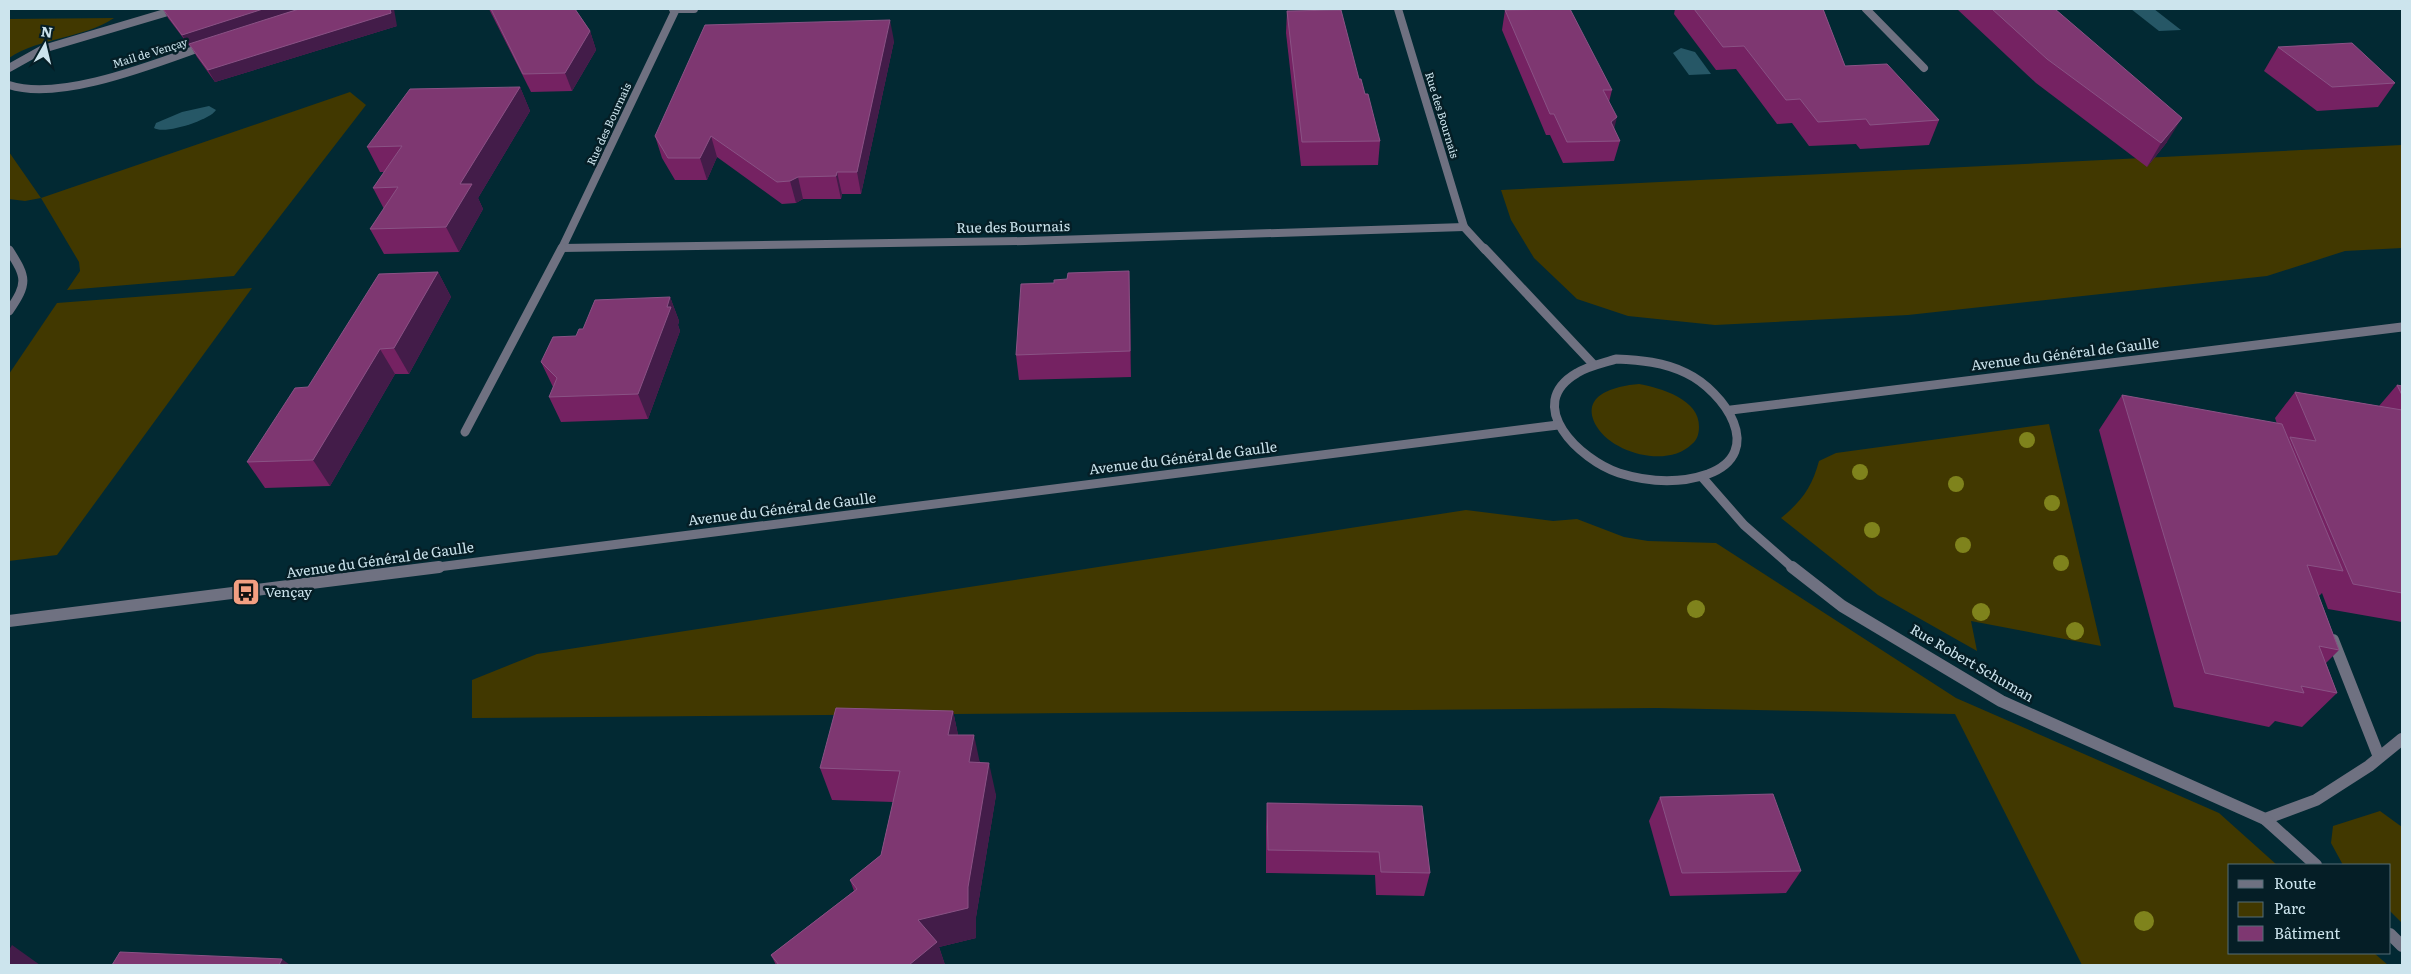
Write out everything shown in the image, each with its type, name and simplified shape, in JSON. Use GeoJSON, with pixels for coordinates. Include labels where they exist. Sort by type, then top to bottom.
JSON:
{"type":"FeatureCollection","features":[{"type":"Feature","properties":{"kind":"street"},"geometry":{"type":"LineString","coordinates":[[9,68],[43,49],[178,9]]}},
{"type":"Feature","properties":{"kind":"street"},"geometry":{"type":"LineString","coordinates":[[674,9],[694,9]]}},
{"type":"Feature","properties":{"kind":"street","name":"Rue des Bournais"},"geometry":{"type":"LineString","coordinates":[[465,432],[562,248],[674,9]]}},
{"type":"Feature","properties":{"kind":"street","name":"Rue des Bournais"},"geometry":{"type":"LineString","coordinates":[[1398,9],[1464,227],[1593,364]]}},
{"type":"Feature","properties":{"kind":"street"},"geometry":{"type":"LineString","coordinates":[[1866,9],[1924,68]]}},
{"type":"Feature","properties":{"kind":"street","name":"Mail de Vençay"},"geometry":{"type":"LineString","coordinates":[[9,85],[12,88],[29,91],[74,86],[212,44]]}},
{"type":"Feature","properties":{"kind":"street","name":"Rue des Bournais"},"geometry":{"type":"LineString","coordinates":[[562,248],[1015,241],[1464,227]]}},
{"type":"Feature","properties":{"kind":"street"},"geometry":{"type":"LineString","coordinates":[[9,250],[25,274],[26,284],[9,311]]}},
{"type":"Feature","properties":{"kind":"street","name":"Avenue du Général de Gaulle"},"geometry":{"type":"LineString","coordinates":[[1731,410],[2402,327]]}},
{"type":"Feature","properties":{"kind":"street"},"geometry":{"type":"LineString","coordinates":[[1616,359],[1643,360],[1670,366],[1695,377],[1716,392],[1731,410],[1738,430],[1736,449],[1723,465],[1702,477],[1676,482],[1647,481],[1617,474],[1591,461],[1570,444],[1558,426],[1554,406],[1559,388],[1572,374],[1593,364],[1616,359]]}},
{"type":"Feature","properties":{"kind":"street","name":"Avenue du Général de Gaulle"},"geometry":{"type":"LineString","coordinates":[[9,621],[1558,426]]}},
{"type":"Feature","properties":{"kind":"street","name":"Rue Robert Schuman"},"geometry":{"type":"LineString","coordinates":[[1702,477],[1744,525],[1773,552],[1842,606],[2001,701],[2265,818],[2315,864]]}},
{"type":"Feature","properties":{"kind":"street"},"geometry":{"type":"LineString","coordinates":[[2328,629],[2379,757]]}},
{"type":"Feature","properties":{"kind":"street"},"geometry":{"type":"LineString","coordinates":[[2265,818],[2316,800],[2402,739]]}},
{"type":"Feature","properties":{"kind":"street"},"geometry":{"type":"LineString","coordinates":[[2391,935],[2402,946]]}},
{"type":"Feature","properties":{"kind":"green space"},"geometry":{"type":"Polygon","coordinates":[[[114,18],[89,30],[34,46],[9,58],[9,19],[114,18]]]}},
{"type":"Feature","properties":{"kind":"green space"},"geometry":{"type":"Polygon","coordinates":[[[350,92],[366,105],[234,276],[67,290],[80,271],[79,262],[41,198],[350,92]]]}},
{"type":"Feature","properties":{"kind":"green space"},"geometry":{"type":"Polygon","coordinates":[[[2402,145],[2402,248],[2345,251],[2267,276],[1908,315],[1715,325],[1628,316],[1577,299],[1534,258],[1511,220],[1501,190],[2402,145]]]}},
{"type":"Feature","properties":{"kind":"green space"},"geometry":{"type":"Polygon","coordinates":[[[9,152],[41,198],[25,201],[9,199],[9,152]]]}},
{"type":"Feature","properties":{"kind":"green space"},"geometry":{"type":"Polygon","coordinates":[[[252,288],[57,555],[9,561],[9,374],[57,303],[252,288]]]}},
{"type":"Feature","properties":{"kind":"green space"},"geometry":{"type":"Polygon","coordinates":[[[1639,384],[1657,388],[1677,396],[1693,409],[1698,417],[1699,432],[1692,444],[1682,451],[1669,455],[1642,455],[1628,451],[1616,444],[1597,427],[1592,416],[1592,407],[1596,400],[1610,390],[1639,384]]]}},
{"type":"Feature","properties":{"kind":"green space"},"geometry":{"type":"Polygon","coordinates":[[[2049,424],[2101,646],[1971,621],[1977,651],[1878,595],[1781,518],[1795,506],[1805,493],[1819,461],[1836,453],[2049,424]]]}},
{"type":"Feature","properties":{"kind":"green space"},"geometry":{"type":"Polygon","coordinates":[[[1466,510],[1553,521],[1577,519],[1624,537],[1648,541],[1716,543],[1956,698],[2219,813],[2276,864],[2228,864],[2228,954],[2375,954],[2388,965],[2082,965],[1955,714],[1657,708],[472,718],[472,680],[537,654],[1466,510]]]}},
{"type":"Feature","properties":{"kind":"green space"},"geometry":{"type":"Polygon","coordinates":[[[2380,811],[2402,827],[2402,923],[2391,912],[2391,864],[2342,864],[2331,843],[2333,826],[2380,811]]]}},
{"type":"Feature","properties":{"kind":"water"},"geometry":{"type":"Polygon","coordinates":[[[2131,9],[2154,9],[2181,30],[2159,31],[2131,9]]]}},
{"type":"Feature","properties":{"kind":"water"},"geometry":{"type":"Polygon","coordinates":[[[1681,48],[1695,52],[1711,74],[1689,75],[1673,53],[1681,48]]]}},
{"type":"Feature","properties":{"kind":"water"},"geometry":{"type":"Polygon","coordinates":[[[209,106],[216,110],[196,122],[167,130],[154,128],[156,123],[182,112],[209,106]]]}},
{"type":"Feature","properties":{"kind":"building"},"geometry":{"type":"Polygon","coordinates":[[[163,9],[263,9],[182,35],[163,9]]]}},
{"type":"Feature","properties":{"kind":"building"},"geometry":{"type":"Polygon","coordinates":[[[299,9],[390,9],[391,13],[208,70],[189,44],[299,9]]]}},
{"type":"Feature","properties":{"kind":"building"},"geometry":{"type":"Polygon","coordinates":[[[491,9],[575,9],[590,31],[565,73],[523,74],[491,9]]]}},
{"type":"Feature","properties":{"kind":"building"},"geometry":{"type":"Polygon","coordinates":[[[1570,9],[1612,90],[1603,90],[1617,117],[1611,122],[1620,141],[1567,142],[1554,114],[1550,114],[1505,10],[1570,9]]]}},
{"type":"Feature","properties":{"kind":"building"},"geometry":{"type":"Polygon","coordinates":[[[1694,9],[1823,9],[1845,66],[1887,64],[1939,120],[1870,125],[1866,119],[1818,122],[1800,99],[1786,100],[1744,46],[1723,47],[1694,9]]]}},
{"type":"Feature","properties":{"kind":"building"},"geometry":{"type":"Polygon","coordinates":[[[1992,9],[2055,9],[2182,118],[2161,143],[2047,59],[1992,9]]]}},
{"type":"Feature","properties":{"kind":"building"},"geometry":{"type":"Polygon","coordinates":[[[1341,10],[1359,79],[1361,79],[1365,94],[1368,94],[1380,141],[1302,142],[1287,11],[1341,10]]]}},
{"type":"Feature","properties":{"kind":"building"},"geometry":{"type":"Polygon","coordinates":[[[890,20],[857,172],[837,172],[836,176],[798,177],[790,181],[777,182],[711,136],[700,158],[668,158],[655,136],[705,25],[890,20]]]}},
{"type":"Feature","properties":{"kind":"building"},"geometry":{"type":"Polygon","coordinates":[[[2352,43],[2395,83],[2332,87],[2278,47],[2352,43]]]}},
{"type":"Feature","properties":{"kind":"building"},"geometry":{"type":"Polygon","coordinates":[[[520,87],[460,184],[472,184],[446,227],[370,229],[398,187],[373,188],[402,146],[367,147],[410,89],[520,87]]]}},
{"type":"Feature","properties":{"kind":"building"},"geometry":{"type":"Polygon","coordinates":[[[1129,271],[1130,351],[1016,355],[1021,284],[1054,283],[1054,280],[1067,279],[1068,273],[1129,271]]]}},
{"type":"Feature","properties":{"kind":"building"},"geometry":{"type":"Polygon","coordinates":[[[438,272],[394,348],[380,349],[313,460],[247,462],[295,388],[308,387],[379,274],[438,272]]]}},
{"type":"Feature","properties":{"kind":"building"},"geometry":{"type":"Polygon","coordinates":[[[670,297],[667,307],[671,307],[638,394],[549,397],[557,378],[541,362],[553,337],[576,336],[579,329],[583,329],[595,300],[670,297]]]}},
{"type":"Feature","properties":{"kind":"building"},"geometry":{"type":"Polygon","coordinates":[[[2397,385],[2402,386],[2402,395],[2397,385]]]}},
{"type":"Feature","properties":{"kind":"building"},"geometry":{"type":"Polygon","coordinates":[[[2295,392],[2402,410],[2402,593],[2353,584],[2290,437],[2316,441],[2295,392]]]}},
{"type":"Feature","properties":{"kind":"building"},"geometry":{"type":"Polygon","coordinates":[[[2122,395],[2282,424],[2343,571],[2307,565],[2339,650],[2319,646],[2337,693],[2301,686],[2304,693],[2205,673],[2122,395]]]}},
{"type":"Feature","properties":{"kind":"building"},"geometry":{"type":"Polygon","coordinates":[[[836,708],[953,711],[948,735],[974,735],[969,762],[989,763],[968,887],[968,908],[918,920],[937,942],[909,965],[779,965],[771,955],[857,889],[850,880],[881,855],[900,771],[820,768],[836,708]]]}},
{"type":"Feature","properties":{"kind":"building"},"geometry":{"type":"Polygon","coordinates":[[[1773,794],[1801,871],[1682,873],[1660,797],[1773,794]]]}},
{"type":"Feature","properties":{"kind":"building"},"geometry":{"type":"Polygon","coordinates":[[[1267,803],[1422,806],[1430,873],[1381,872],[1379,852],[1268,850],[1267,803]]]}},
{"type":"Feature","properties":{"kind":"building"},"geometry":{"type":"Polygon","coordinates":[[[120,952],[282,959],[279,965],[112,965],[120,952]]]}},
{"type":"Feature","properties":{"kind":"place","name":"Vençay"},"geometry":{"type":"Point","coordinates":[246,592]}}]}
